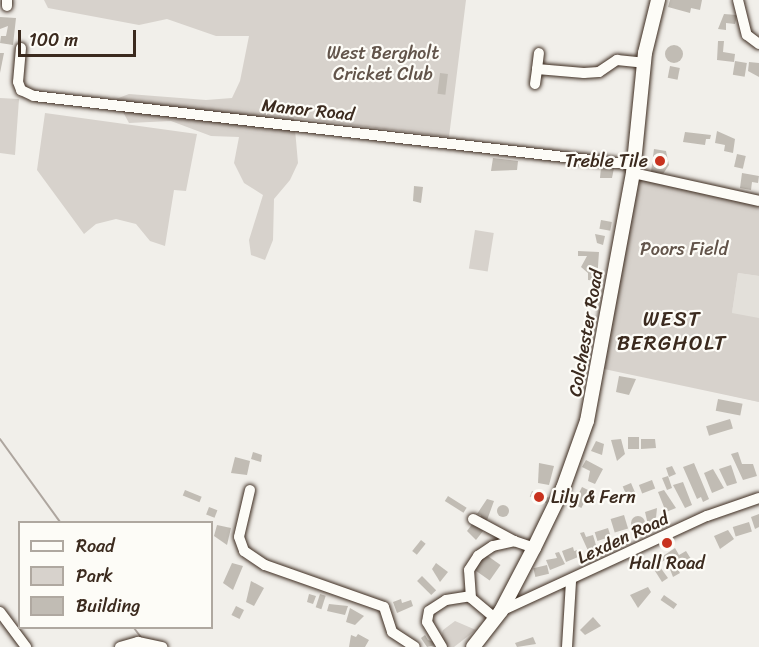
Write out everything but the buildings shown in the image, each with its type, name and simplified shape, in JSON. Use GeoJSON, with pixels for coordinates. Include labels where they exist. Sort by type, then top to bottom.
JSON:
{"type":"FeatureCollection","features":[{"type":"Feature","properties":{"kind":"main road","name":"Colchester Road"},"geometry":{"type":"LineString","coordinates":[[473,647],[499,615],[534,548],[573,463],[596,387],[634,169],[644,63],[658,0]]}},
{"type":"Feature","properties":{"kind":"street"},"geometry":{"type":"LineString","coordinates":[[738,0],[743,39],[759,44]]}},
{"type":"Feature","properties":{"kind":"street","name":"Manor Road"},"geometry":{"type":"LineString","coordinates":[[21,48],[18,82],[21,90],[34,96],[634,169]]}},
{"type":"Feature","properties":{"kind":"street"},"geometry":{"type":"LineString","coordinates":[[535,84],[539,53]]}},
{"type":"Feature","properties":{"kind":"street"},"geometry":{"type":"LineString","coordinates":[[537,69],[584,73],[599,72],[617,60],[644,63]]}},
{"type":"Feature","properties":{"kind":"street"},"geometry":{"type":"LineString","coordinates":[[634,169],[759,201]]}},
{"type":"Feature","properties":{"kind":"street"},"geometry":{"type":"LineString","coordinates":[[250,490],[239,537],[244,551],[265,565],[384,607],[392,632],[415,647]]}},
{"type":"Feature","properties":{"kind":"street","name":"Lexden Road"},"geometry":{"type":"LineString","coordinates":[[499,615],[707,516],[759,498]]}},
{"type":"Feature","properties":{"kind":"street"},"geometry":{"type":"LineString","coordinates":[[473,519],[514,541],[534,548]]}},
{"type":"Feature","properties":{"kind":"street"},"geometry":{"type":"LineString","coordinates":[[470,596],[468,576],[478,556],[493,546],[514,541]]}},
{"type":"Feature","properties":{"kind":"street"},"geometry":{"type":"LineString","coordinates":[[567,647],[571,581]]}},
{"type":"Feature","properties":{"kind":"street"},"geometry":{"type":"LineString","coordinates":[[442,647],[427,622],[429,611],[446,600],[470,596],[499,615]]}},
{"type":"Feature","properties":{"kind":"street"},"geometry":{"type":"LineString","coordinates":[[0,612],[26,647]]}},
{"type":"Feature","properties":{"kind":"street"},"geometry":{"type":"LineString","coordinates":[[120,647],[138,642],[162,647]]}},
{"type":"Feature","properties":{"kind":"shaded area"},"geometry":{"type":"Polygon","coordinates":[[[738,273],[759,276],[759,402],[720,393],[738,273]]]}},
{"type":"Feature","properties":{"kind":"green space","name":"West Bergholt Cricket Club"},"geometry":{"type":"Polygon","coordinates":[[[44,0],[466,0],[449,137],[294,118],[298,163],[290,180],[274,199],[273,240],[265,260],[251,255],[249,240],[263,195],[244,183],[234,163],[239,137],[211,136],[171,121],[129,123],[116,99],[129,94],[206,100],[232,98],[240,81],[249,36],[216,36],[167,19],[139,25],[48,8],[44,0]]]}},
{"type":"Feature","properties":{"kind":"green space"},"geometry":{"type":"Polygon","coordinates":[[[0,98],[19,99],[15,155],[0,153],[0,98]]]}},
{"type":"Feature","properties":{"kind":"green space"},"geometry":{"type":"Polygon","coordinates":[[[45,113],[197,134],[186,191],[174,190],[165,246],[150,241],[136,224],[116,219],[96,224],[84,234],[37,170],[45,113]]]}},
{"type":"Feature","properties":{"kind":"green space","name":"Poors Field"},"geometry":{"type":"Polygon","coordinates":[[[637,177],[759,204],[759,276],[738,273],[732,313],[759,318],[759,402],[604,369],[637,177]]]}},
{"type":"Feature","properties":{"kind":"green space"},"geometry":{"type":"Polygon","coordinates":[[[475,230],[494,233],[488,271],[469,269],[475,230]]]}},
{"type":"Feature","properties":{"kind":"green space"},"geometry":{"type":"Polygon","coordinates":[[[455,621],[476,630],[454,647],[446,647],[441,637],[443,630],[455,621]]]}},
{"type":"Feature","properties":{"kind":"waterway"},"geometry":{"type":"LineString","coordinates":[[0,439],[59,521]]}},
{"type":"Feature","properties":{"kind":"waterway"},"geometry":{"type":"LineString","coordinates":[[135,629],[143,640]]}},
{"type":"Feature","properties":{"kind":"place","name":"Treble Tile"},"geometry":{"type":"Point","coordinates":[660,161]}},
{"type":"Feature","properties":{"kind":"place","name":"Lily & Fern"},"geometry":{"type":"Point","coordinates":[539,497]}},
{"type":"Feature","properties":{"kind":"place","name":"Hall Road"},"geometry":{"type":"Point","coordinates":[667,543]}},
{"type":"Feature","properties":{"kind":"district","name":"WEST BERGHOLT"},"geometry":{"type":"Point","coordinates":[672,331]}}]}
